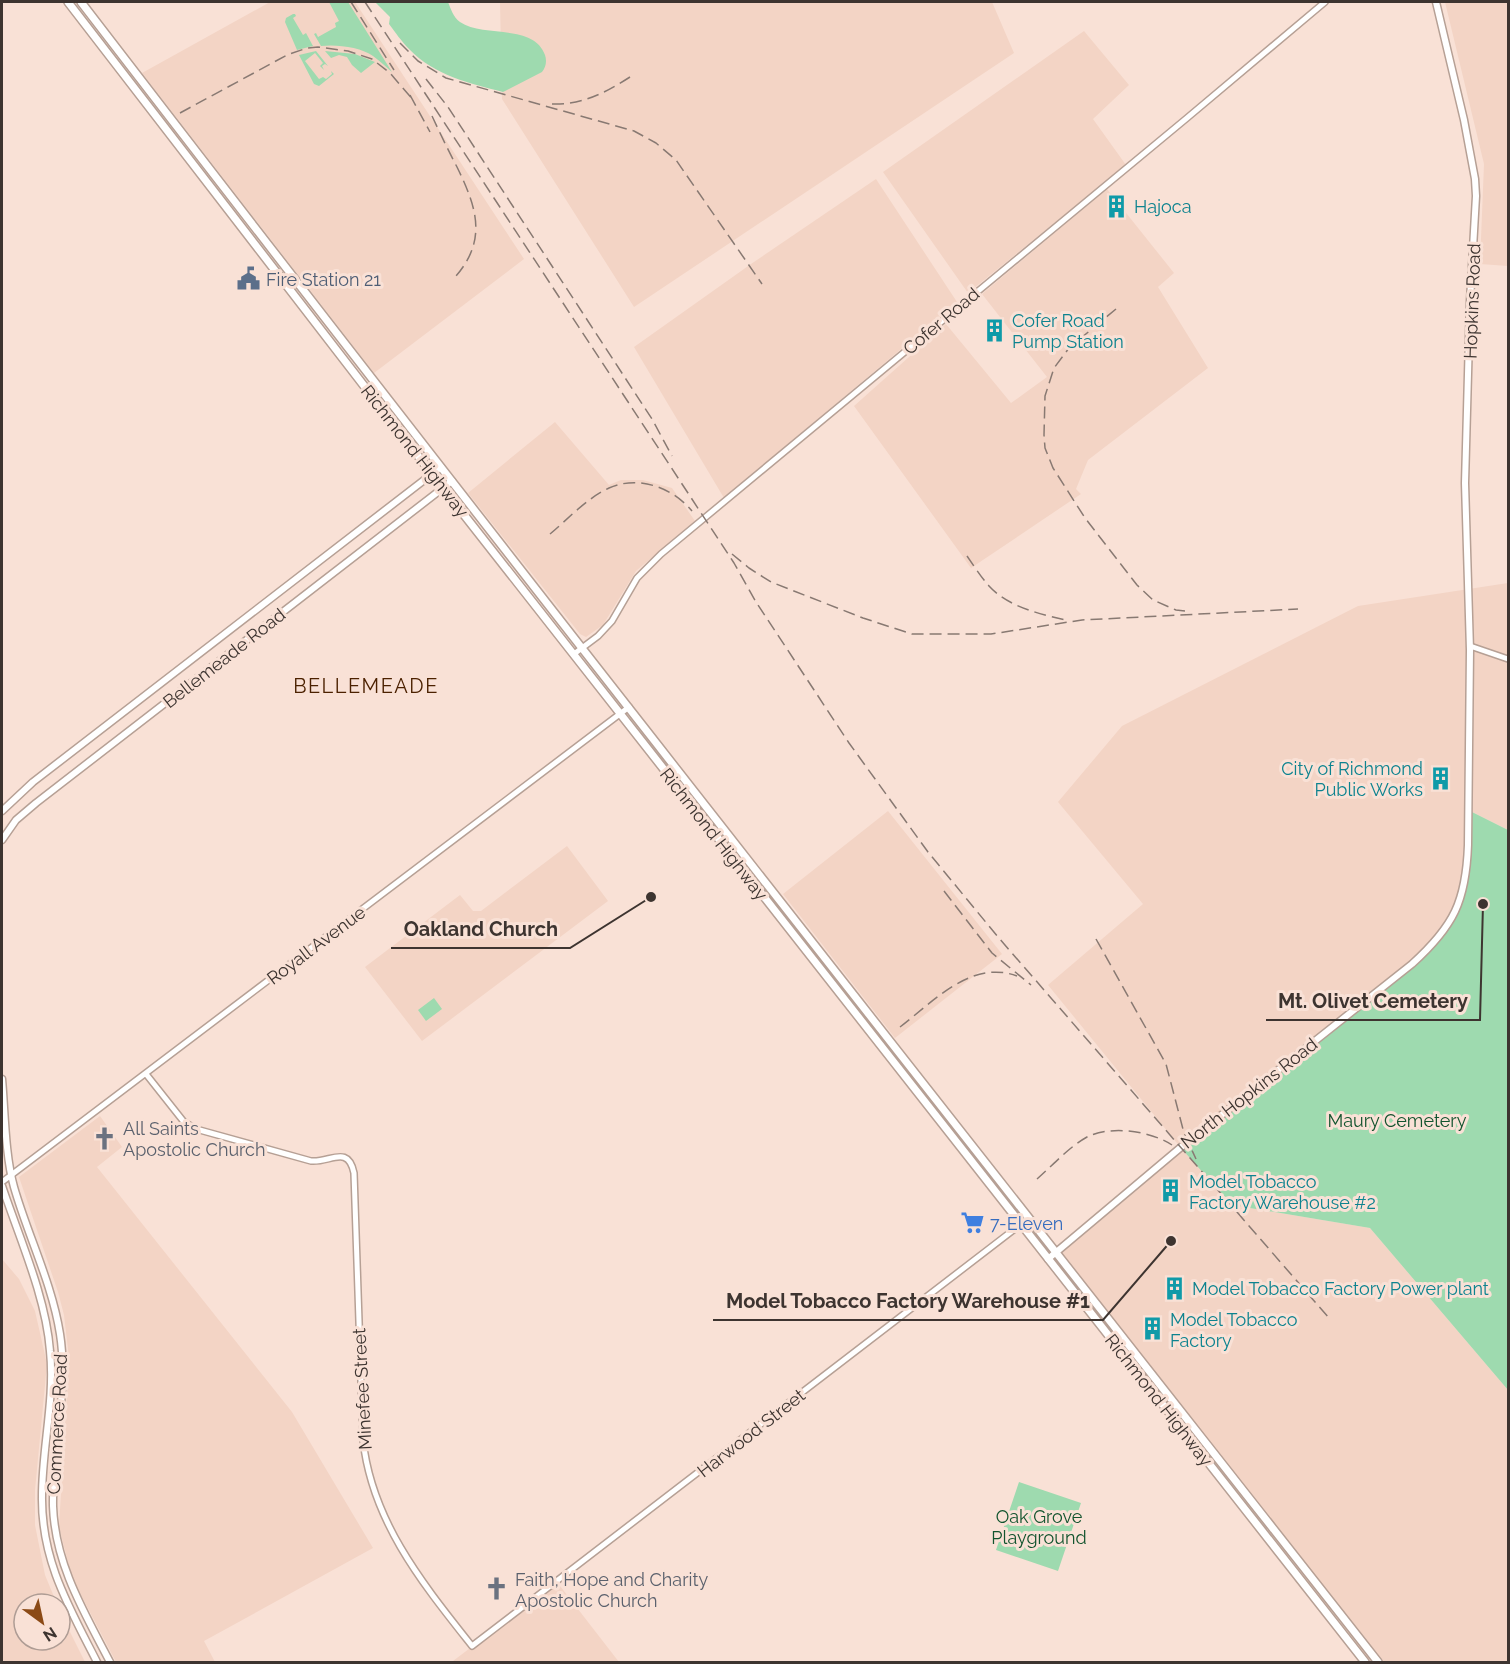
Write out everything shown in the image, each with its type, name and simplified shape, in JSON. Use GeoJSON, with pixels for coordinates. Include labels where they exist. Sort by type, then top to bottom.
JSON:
{"type":"FeatureCollection","features":[{"type":"Feature","properties":{"kind":"main road","name":"Richmond Highway"},"geometry":{"type":"LineString","coordinates":[[68,2],[432,474],[1365,1662]]}},
{"type":"Feature","properties":{"kind":"main road","name":"Richmond Highway"},"geometry":{"type":"LineString","coordinates":[[81,2],[452,482],[1378,1662]]}},
{"type":"Feature","properties":{"kind":"main road","name":"Hopkins Road"},"geometry":{"type":"LineString","coordinates":[[1436,2],[1475,179],[1465,483],[1468,605]]}},
{"type":"Feature","properties":{"kind":"main road","name":"Bellemeade Road"},"geometry":{"type":"LineString","coordinates":[[2,811],[33,782],[441,467]]}},
{"type":"Feature","properties":{"kind":"main road","name":"Bellemeade Road"},"geometry":{"type":"LineString","coordinates":[[2,840],[16,820],[36,803],[452,482]]}},
{"type":"Feature","properties":{"kind":"main road","name":"North Hopkins Road"},"geometry":{"type":"LineString","coordinates":[[1048,1259],[1180,1148],[1412,964],[1427,951],[1449,924],[1462,896],[1467,873],[1470,646],[1468,605]]}},
{"type":"Feature","properties":{"kind":"main road","name":"Commerce Road"},"geometry":{"type":"LineString","coordinates":[[2,1079],[11,1175],[52,1299],[61,1341],[62,1384],[53,1504],[58,1546],[71,1587],[110,1662]]}},
{"type":"Feature","properties":{"kind":"main road","name":"Commerce Road"},"geometry":{"type":"LineString","coordinates":[[2,1184],[41,1304],[49,1338],[51,1384],[42,1497],[47,1549],[62,1594],[97,1662]]}},
{"type":"Feature","properties":{"kind":"street","name":"Cofer Road"},"geometry":{"type":"LineString","coordinates":[[574,654],[612,621],[637,578],[661,554],[1325,2]]}},
{"type":"Feature","properties":{"kind":"street"},"geometry":{"type":"LineString","coordinates":[[1470,646],[1509,659]]}},
{"type":"Feature","properties":{"kind":"street","name":"Royall Avenue"},"geometry":{"type":"LineString","coordinates":[[2,1184],[629,707]]}},
{"type":"Feature","properties":{"kind":"street","name":"Minefee Street"},"geometry":{"type":"LineString","coordinates":[[146,1074],[191,1127],[311,1161],[344,1157],[350,1161],[354,1173],[362,1430],[367,1466],[379,1506],[407,1560],[472,1646]]}},
{"type":"Feature","properties":{"kind":"street","name":"Harwood Street"},"geometry":{"type":"LineString","coordinates":[[472,1646],[1029,1218]]}},
{"type":"Feature","properties":{"kind":"shaded area"},"geometry":{"type":"Polygon","coordinates":[[[270,2],[355,2],[524,259],[374,373],[142,73],[270,2]]]}},
{"type":"Feature","properties":{"kind":"shaded area"},"geometry":{"type":"Polygon","coordinates":[[[500,2],[992,2],[1014,53],[634,307],[502,99],[500,2]]]}},
{"type":"Feature","properties":{"kind":"shaded area"},"geometry":{"type":"Polygon","coordinates":[[[1445,2],[1508,2],[1508,266],[1480,264],[1484,164],[1445,2]]]}},
{"type":"Feature","properties":{"kind":"shaded area"},"geometry":{"type":"Polygon","coordinates":[[[1084,31],[1129,85],[1093,119],[1126,165],[968,293],[883,172],[1084,31]]]}},
{"type":"Feature","properties":{"kind":"shaded area"},"geometry":{"type":"Polygon","coordinates":[[[876,179],[957,302],[724,498],[634,347],[876,179]]]}},
{"type":"Feature","properties":{"kind":"shaded area"},"geometry":{"type":"Polygon","coordinates":[[[1107,189],[1174,273],[1158,287],[1208,368],[1088,460],[1076,489],[1081,494],[971,568],[854,406],[946,324],[1011,403],[1047,377],[982,294],[1107,189]]]}},
{"type":"Feature","properties":{"kind":"shaded area"},"geometry":{"type":"Polygon","coordinates":[[[555,422],[609,485],[621,480],[643,480],[672,488],[695,521],[636,571],[603,625],[586,637],[580,634],[468,493],[555,422]]]}},
{"type":"Feature","properties":{"kind":"shaded area"},"geometry":{"type":"Polygon","coordinates":[[[1508,583],[1508,830],[1468,810],[1466,872],[1452,915],[1232,1205],[1370,1228],[1508,1390],[1508,1662],[1370,1662],[1051,1256],[1181,1148],[1048,985],[1143,904],[1058,802],[1122,726],[1358,606],[1508,583]]]}},
{"type":"Feature","properties":{"kind":"shaded area"},"geometry":{"type":"Polygon","coordinates":[[[888,811],[1002,954],[895,1038],[783,894],[888,811]]]}},
{"type":"Feature","properties":{"kind":"shaded area"},"geometry":{"type":"Polygon","coordinates":[[[567,846],[608,901],[422,1041],[365,967],[460,895],[473,911],[481,911],[567,846]]]}},
{"type":"Feature","properties":{"kind":"shaded area"},"geometry":{"type":"Polygon","coordinates":[[[100,1116],[122,1147],[97,1167],[292,1412],[373,1548],[204,1641],[215,1662],[116,1662],[72,1578],[59,1527],[69,1358],[64,1315],[58,1292],[19,1177],[100,1116]]]}},
{"type":"Feature","properties":{"kind":"shaded area"},"geometry":{"type":"Polygon","coordinates":[[[2,1259],[19,1279],[35,1311],[47,1364],[35,1490],[35,1525],[45,1575],[52,1592],[12,1592],[12,1652],[72,1652],[72,1636],[85,1662],[2,1662],[2,1259]]]}},
{"type":"Feature","properties":{"kind":"shaded area"},"geometry":{"type":"Polygon","coordinates":[[[557,1582],[619,1662],[453,1661],[557,1582]]]}},
{"type":"Feature","properties":{"kind":"green space"},"geometry":{"type":"Polygon","coordinates":[[[329,2],[348,2],[392,72],[362,50],[334,45],[321,46],[314,34],[316,33],[318,37],[336,27],[335,23],[339,21],[329,2]]]}},
{"type":"Feature","properties":{"kind":"green space"},"geometry":{"type":"Polygon","coordinates":[[[375,2],[448,2],[456,18],[470,27],[507,32],[530,39],[539,45],[545,55],[545,66],[542,72],[503,92],[453,77],[430,66],[409,49],[389,24],[390,17],[375,2]]]}},
{"type":"Feature","properties":{"kind":"green space"},"geometry":{"type":"Polygon","coordinates":[[[293,14],[296,16],[293,18],[303,35],[306,33],[313,46],[297,50],[285,22],[286,18],[293,14]]]}},
{"type":"Feature","properties":{"kind":"green space"},"geometry":{"type":"Polygon","coordinates":[[[316,51],[328,66],[325,64],[322,66],[324,70],[320,66],[323,63],[315,53],[305,61],[319,79],[323,77],[326,79],[332,74],[331,71],[334,74],[319,86],[314,84],[299,55],[316,51]]]}},
{"type":"Feature","properties":{"kind":"green space"},"geometry":{"type":"Polygon","coordinates":[[[325,51],[355,54],[375,62],[361,73],[347,57],[339,55],[331,58],[325,51]]]}},
{"type":"Feature","properties":{"kind":"green space","name":"Maury Cemetery"},"geometry":{"type":"Polygon","coordinates":[[[1468,810],[1508,830],[1508,1390],[1370,1228],[1232,1205],[1181,1148],[1407,968],[1440,934],[1462,894],[1468,810]]]}},
{"type":"Feature","properties":{"kind":"green space"},"geometry":{"type":"Polygon","coordinates":[[[434,998],[442,1009],[426,1021],[418,1010],[434,998]]]}},
{"type":"Feature","properties":{"kind":"green space","name":"Oak Grove Playground"},"geometry":{"type":"Polygon","coordinates":[[[1019,1482],[1081,1503],[1058,1571],[996,1550],[1019,1482]]]}},
{"type":"Feature","properties":{"kind":"railway"},"geometry":{"type":"LineString","coordinates":[[351,2],[394,70]]}},
{"type":"Feature","properties":{"kind":"railway"},"geometry":{"type":"LineString","coordinates":[[365,2],[734,563],[756,602],[849,743],[928,852],[998,937],[1329,1318]]}},
{"type":"Feature","properties":{"kind":"railway"},"geometry":{"type":"LineString","coordinates":[[400,43],[418,61],[446,78],[634,131],[656,143],[676,160],[762,284]]}},
{"type":"Feature","properties":{"kind":"railway"},"geometry":{"type":"LineString","coordinates":[[180,113],[287,55],[318,47],[348,51],[372,59],[390,73],[414,101]]}},
{"type":"Feature","properties":{"kind":"railway"},"geometry":{"type":"LineString","coordinates":[[552,104],[563,104],[593,97],[630,77]]}},
{"type":"Feature","properties":{"kind":"railway"},"geometry":{"type":"LineString","coordinates":[[426,79],[448,107],[652,419],[672,456]]}},
{"type":"Feature","properties":{"kind":"railway"},"geometry":{"type":"LineString","coordinates":[[410,95],[430,132]]}},
{"type":"Feature","properties":{"kind":"railway"},"geometry":{"type":"LineString","coordinates":[[432,116],[464,181],[476,222],[472,249],[456,276]]}},
{"type":"Feature","properties":{"kind":"railway"},"geometry":{"type":"LineString","coordinates":[[1116,309],[1069,348],[1054,368],[1045,396],[1045,448],[1053,468],[1085,518],[1137,585],[1153,600],[1176,610],[1185,611]]}},
{"type":"Feature","properties":{"kind":"railway"},"geometry":{"type":"LineString","coordinates":[[550,534],[593,497],[620,484],[643,483],[665,490],[675,495],[692,511]]}},
{"type":"Feature","properties":{"kind":"railway"},"geometry":{"type":"LineString","coordinates":[[732,554],[771,582],[863,618],[912,634],[991,634],[1082,620],[1298,609]]}},
{"type":"Feature","properties":{"kind":"railway"},"geometry":{"type":"LineString","coordinates":[[967,556],[989,586],[1005,599],[1025,609],[1066,620]]}},
{"type":"Feature","properties":{"kind":"railway"},"geometry":{"type":"LineString","coordinates":[[944,891],[992,953],[1031,985]]}},
{"type":"Feature","properties":{"kind":"railway"},"geometry":{"type":"LineString","coordinates":[[1096,939],[1166,1064],[1184,1133],[1196,1159]]}},
{"type":"Feature","properties":{"kind":"railway"},"geometry":{"type":"LineString","coordinates":[[900,1027],[939,995],[968,978],[984,973],[1000,972],[1017,976]]}},
{"type":"Feature","properties":{"kind":"railway"},"geometry":{"type":"LineString","coordinates":[[1037,1179],[1074,1146],[1097,1133],[1131,1131],[1153,1136],[1172,1145]]}},
{"type":"Feature","properties":{"kind":"place","name":"Hajoca"},"geometry":{"type":"Point","coordinates":[1116,206]}},
{"type":"Feature","properties":{"kind":"place","name":"Fire Station 21"},"geometry":{"type":"Point","coordinates":[248,279]}},
{"type":"Feature","properties":{"kind":"place","name":"Cofer Road Pump Station"},"geometry":{"type":"Point","coordinates":[994,330]}},
{"type":"Feature","properties":{"kind":"place","name":"City of Richmond Public Works"},"geometry":{"type":"Point","coordinates":[1441,778]}},
{"type":"Feature","properties":{"kind":"place","name":"Oakland Church"},"geometry":{"type":"Point","coordinates":[651,897]}},
{"type":"Feature","properties":{"kind":"place","name":"Mt. Olivet Cemetery"},"geometry":{"type":"Point","coordinates":[1483,904]}},
{"type":"Feature","properties":{"kind":"place","name":"All Saints Apostolic Church"},"geometry":{"type":"Point","coordinates":[105,1138]}},
{"type":"Feature","properties":{"kind":"place","name":"Model Tobacco Factory Warehouse #2"},"geometry":{"type":"Point","coordinates":[1171,1191]}},
{"type":"Feature","properties":{"kind":"place","name":"7-Eleven"},"geometry":{"type":"Point","coordinates":[972,1223]}},
{"type":"Feature","properties":{"kind":"place","name":"Model Tobacco Factory Warehouse #1"},"geometry":{"type":"Point","coordinates":[1171,1241]}},
{"type":"Feature","properties":{"kind":"place","name":"Model Tobacco Factory Power plant"},"geometry":{"type":"Point","coordinates":[1174,1288]}},
{"type":"Feature","properties":{"kind":"place","name":"Model Tobacco Factory"},"geometry":{"type":"Point","coordinates":[1152,1329]}},
{"type":"Feature","properties":{"kind":"place","name":"Faith, Hope and Charity Apostolic Church"},"geometry":{"type":"Point","coordinates":[497,1589]}},
{"type":"Feature","properties":{"kind":"district","name":"BELLEMEADE"},"geometry":{"type":"Point","coordinates":[366,686]}}]}
